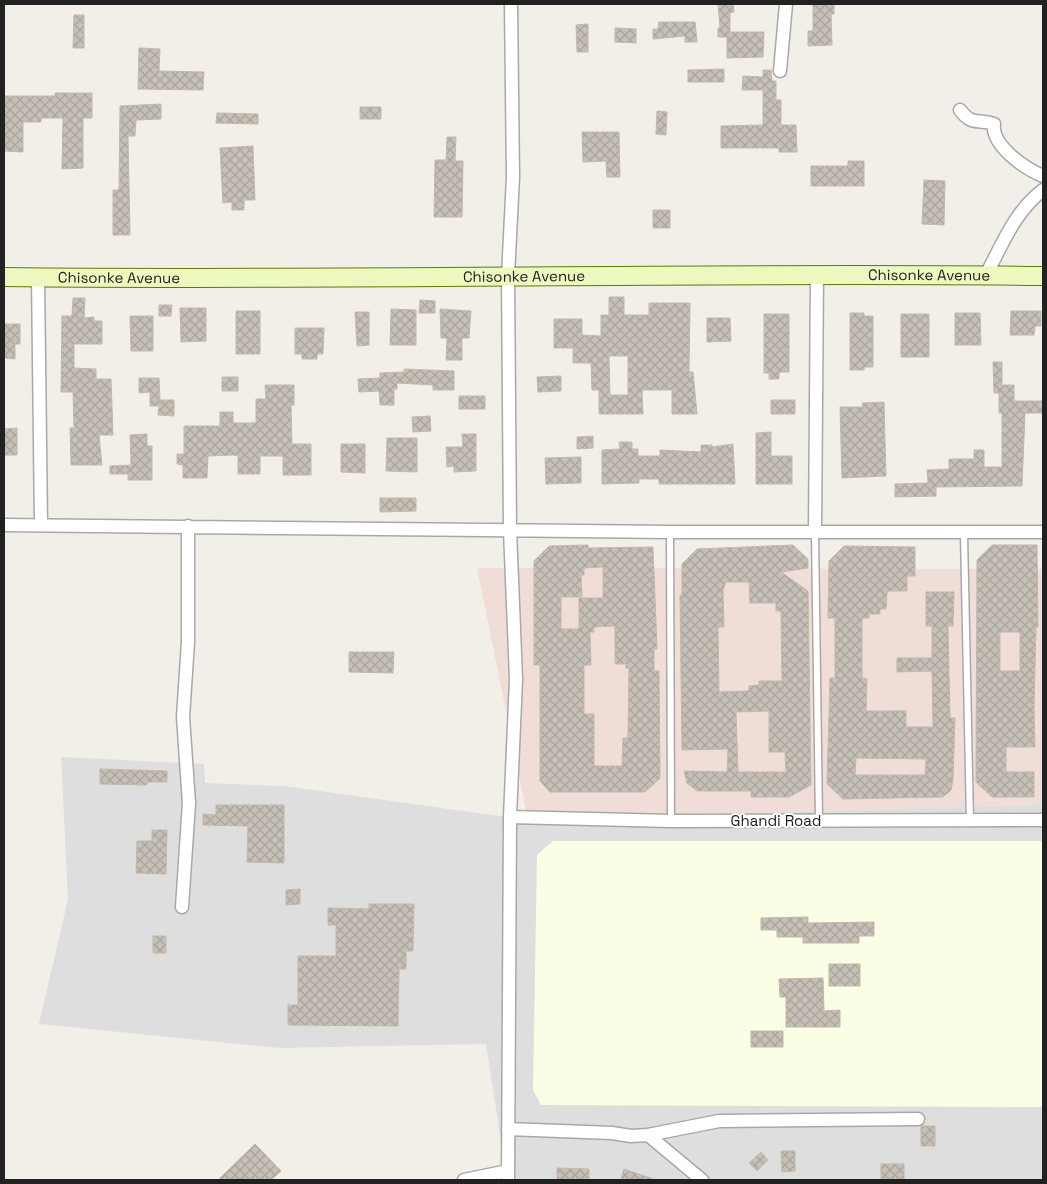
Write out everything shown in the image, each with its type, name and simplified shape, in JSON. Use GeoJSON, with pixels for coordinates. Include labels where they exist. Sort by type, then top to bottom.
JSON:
{"type":"FeatureCollection","features":[{"type":"Feature","properties":{"kind":"street"},"geometry":{"type":"LineString","coordinates":[[464,1180],[508,1176],[510,817],[516,679],[510,530],[508,276],[513,177],[511,4]]}},
{"type":"Feature","properties":{"kind":"street"},"geometry":{"type":"LineString","coordinates":[[780,71],[786,4]]}},
{"type":"Feature","properties":{"kind":"street"},"geometry":{"type":"LineString","coordinates":[[960,110],[967,120],[979,124],[994,124],[993,130],[1002,146],[1043,176]]}},
{"type":"Feature","properties":{"kind":"street"},"geometry":{"type":"LineString","coordinates":[[986,275],[1017,216],[1043,190]]}},
{"type":"Feature","properties":{"kind":"street"},"geometry":{"type":"LineString","coordinates":[[815,532],[817,273]]}},
{"type":"Feature","properties":{"kind":"street","name":"Chisonke Avenue"},"geometry":{"type":"LineString","coordinates":[[4,277],[817,273],[1043,276]]}},
{"type":"Feature","properties":{"kind":"street"},"geometry":{"type":"LineString","coordinates":[[38,277],[41,525]]}},
{"type":"Feature","properties":{"kind":"street"},"geometry":{"type":"LineString","coordinates":[[4,525],[964,534],[1043,532]]}},
{"type":"Feature","properties":{"kind":"street"},"geometry":{"type":"LineString","coordinates":[[182,907],[189,803],[183,717],[188,642],[188,526]]}},
{"type":"Feature","properties":{"kind":"street","name":"Ghandi Road"},"geometry":{"type":"LineString","coordinates":[[510,817],[671,821],[970,822],[1043,820]]}},
{"type":"Feature","properties":{"kind":"street"},"geometry":{"type":"LineString","coordinates":[[508,1129],[612,1133],[631,1136],[648,1135],[719,1121],[918,1119]]}},
{"type":"Feature","properties":{"kind":"street"},"geometry":{"type":"LineString","coordinates":[[648,1135],[702,1180]]}},
{"type":"Feature","properties":{"kind":"lane"},"geometry":{"type":"LineString","coordinates":[[670,532],[671,821]]}},
{"type":"Feature","properties":{"kind":"lane"},"geometry":{"type":"LineString","coordinates":[[815,532],[819,821]]}},
{"type":"Feature","properties":{"kind":"lane"},"geometry":{"type":"LineString","coordinates":[[964,534],[970,822]]}},
{"type":"Feature","properties":{"kind":"shaded area"},"geometry":{"type":"Polygon","coordinates":[[[477,568],[1043,569],[1043,804],[528,820],[477,568]]]}},
{"type":"Feature","properties":{"kind":"shaded area"},"geometry":{"type":"Polygon","coordinates":[[[61,757],[204,764],[205,783],[284,786],[528,820],[1043,804],[1043,1180],[504,1180],[504,1161],[486,1044],[279,1048],[39,1024],[68,899],[61,757]]]}},
{"type":"Feature","properties":{"kind":"shaded area"},"geometry":{"type":"Polygon","coordinates":[[[553,841],[1043,841],[1043,1107],[541,1105],[533,1090],[537,855],[553,841]]]}},
{"type":"Feature","properties":{"kind":"building"},"geometry":{"type":"Polygon","coordinates":[[[718,4],[733,4],[734,12],[730,13],[730,32],[764,32],[763,57],[727,58],[727,37],[718,37],[718,28],[720,28],[718,4]]]}},
{"type":"Feature","properties":{"kind":"building"},"geometry":{"type":"Polygon","coordinates":[[[813,4],[834,4],[834,14],[831,14],[832,45],[808,46],[808,31],[813,31],[813,4]]]}},
{"type":"Feature","properties":{"kind":"building"},"geometry":{"type":"Polygon","coordinates":[[[74,15],[84,15],[84,48],[73,48],[74,15]]]}},
{"type":"Feature","properties":{"kind":"building"},"geometry":{"type":"Polygon","coordinates":[[[659,22],[695,22],[697,42],[685,42],[685,36],[653,39],[653,29],[658,29],[659,22]]]}},
{"type":"Feature","properties":{"kind":"building"},"geometry":{"type":"Polygon","coordinates":[[[588,24],[588,52],[577,52],[576,25],[588,24]]]}},
{"type":"Feature","properties":{"kind":"building"},"geometry":{"type":"Polygon","coordinates":[[[615,28],[636,29],[636,43],[615,42],[615,28]]]}},
{"type":"Feature","properties":{"kind":"building"},"geometry":{"type":"Polygon","coordinates":[[[139,48],[160,49],[159,71],[204,72],[203,90],[138,89],[139,48]]]}},
{"type":"Feature","properties":{"kind":"building"},"geometry":{"type":"Polygon","coordinates":[[[724,69],[724,82],[688,82],[688,70],[724,69]]]}},
{"type":"Feature","properties":{"kind":"building"},"geometry":{"type":"Polygon","coordinates":[[[763,70],[771,70],[772,81],[776,81],[776,100],[781,100],[781,125],[796,125],[797,152],[779,152],[779,148],[721,148],[721,126],[763,125],[763,90],[742,90],[743,76],[763,77],[763,70]]]}},
{"type":"Feature","properties":{"kind":"building"},"geometry":{"type":"Polygon","coordinates":[[[55,93],[92,93],[92,118],[83,118],[83,168],[62,169],[63,118],[41,118],[41,122],[23,122],[23,152],[4,151],[4,96],[55,96],[55,93]]]}},
{"type":"Feature","properties":{"kind":"building"},"geometry":{"type":"Polygon","coordinates":[[[161,104],[161,119],[136,120],[135,136],[128,136],[130,235],[113,235],[113,190],[119,190],[120,106],[161,104]]]}},
{"type":"Feature","properties":{"kind":"building"},"geometry":{"type":"Polygon","coordinates":[[[360,107],[381,107],[381,119],[360,119],[360,107]]]}},
{"type":"Feature","properties":{"kind":"building"},"geometry":{"type":"Polygon","coordinates":[[[657,111],[667,112],[666,135],[656,134],[657,111]]]}},
{"type":"Feature","properties":{"kind":"building"},"geometry":{"type":"Polygon","coordinates":[[[217,113],[258,114],[258,124],[216,123],[217,113]]]}},
{"type":"Feature","properties":{"kind":"building"},"geometry":{"type":"Polygon","coordinates":[[[582,132],[619,132],[620,177],[607,177],[606,161],[583,162],[582,132]]]}},
{"type":"Feature","properties":{"kind":"building"},"geometry":{"type":"Polygon","coordinates":[[[447,137],[456,137],[455,161],[463,161],[462,217],[434,217],[435,160],[446,160],[447,137]]]}},
{"type":"Feature","properties":{"kind":"building"},"geometry":{"type":"Polygon","coordinates":[[[253,146],[255,200],[244,200],[244,210],[232,210],[232,202],[223,203],[220,148],[253,146]]]}},
{"type":"Feature","properties":{"kind":"building"},"geometry":{"type":"Polygon","coordinates":[[[848,161],[864,161],[864,186],[811,186],[811,166],[848,166],[848,161]]]}},
{"type":"Feature","properties":{"kind":"building"},"geometry":{"type":"Polygon","coordinates":[[[924,180],[945,181],[944,225],[922,224],[924,180]]]}},
{"type":"Feature","properties":{"kind":"building"},"geometry":{"type":"Polygon","coordinates":[[[653,210],[670,210],[670,228],[653,228],[653,210]]]}},
{"type":"Feature","properties":{"kind":"building"},"geometry":{"type":"Polygon","coordinates":[[[609,297],[624,297],[624,315],[649,315],[649,303],[690,303],[689,372],[693,372],[697,414],[672,414],[672,390],[642,390],[643,414],[599,414],[599,390],[592,390],[591,363],[573,363],[573,348],[554,348],[554,319],[582,319],[582,335],[601,336],[601,315],[609,315],[609,297]],[[609,356],[610,395],[628,395],[628,356],[609,356]]]}},
{"type":"Feature","properties":{"kind":"building"},"geometry":{"type":"Polygon","coordinates":[[[73,298],[85,298],[84,318],[94,317],[94,321],[102,321],[102,344],[74,344],[74,368],[96,369],[96,379],[111,379],[113,435],[99,435],[102,465],[71,465],[70,428],[74,428],[73,392],[61,392],[62,316],[72,316],[73,298]]]}},
{"type":"Feature","properties":{"kind":"building"},"geometry":{"type":"Polygon","coordinates":[[[420,300],[435,301],[435,313],[419,313],[420,300]]]}},
{"type":"Feature","properties":{"kind":"building"},"geometry":{"type":"Polygon","coordinates":[[[159,305],[172,305],[171,316],[159,316],[159,305]]]}},
{"type":"Feature","properties":{"kind":"building"},"geometry":{"type":"Polygon","coordinates":[[[180,308],[206,308],[206,341],[181,342],[180,308]]]}},
{"type":"Feature","properties":{"kind":"building"},"geometry":{"type":"Polygon","coordinates":[[[391,309],[416,310],[416,345],[390,345],[391,309]]]}},
{"type":"Feature","properties":{"kind":"building"},"geometry":{"type":"Polygon","coordinates":[[[440,309],[471,311],[469,338],[462,338],[462,360],[446,360],[447,338],[441,338],[440,309]]]}},
{"type":"Feature","properties":{"kind":"building"},"geometry":{"type":"Polygon","coordinates":[[[236,311],[260,311],[260,354],[236,354],[236,311]]]}},
{"type":"Feature","properties":{"kind":"building"},"geometry":{"type":"Polygon","coordinates":[[[1011,311],[1041,311],[1041,326],[1035,326],[1034,335],[1010,335],[1011,311]]]}},
{"type":"Feature","properties":{"kind":"building"},"geometry":{"type":"Polygon","coordinates":[[[355,312],[369,312],[369,345],[357,346],[355,312]]]}},
{"type":"Feature","properties":{"kind":"building"},"geometry":{"type":"Polygon","coordinates":[[[850,313],[864,313],[864,316],[873,316],[873,367],[864,367],[864,370],[850,370],[850,313]]]}},
{"type":"Feature","properties":{"kind":"building"},"geometry":{"type":"Polygon","coordinates":[[[955,313],[980,313],[981,345],[955,345],[955,313]]]}},
{"type":"Feature","properties":{"kind":"building"},"geometry":{"type":"Polygon","coordinates":[[[764,314],[789,314],[789,372],[779,372],[779,379],[769,379],[769,373],[764,373],[764,314]]]}},
{"type":"Feature","properties":{"kind":"building"},"geometry":{"type":"Polygon","coordinates":[[[901,314],[929,314],[929,357],[901,357],[901,314]]]}},
{"type":"Feature","properties":{"kind":"building"},"geometry":{"type":"Polygon","coordinates":[[[130,316],[153,316],[153,351],[131,351],[130,316]]]}},
{"type":"Feature","properties":{"kind":"building"},"geometry":{"type":"Polygon","coordinates":[[[707,318],[730,318],[731,341],[707,342],[707,318]]]}},
{"type":"Feature","properties":{"kind":"building"},"geometry":{"type":"Polygon","coordinates":[[[4,324],[20,324],[20,344],[15,344],[15,359],[5,358],[4,324]]]}},
{"type":"Feature","properties":{"kind":"building"},"geometry":{"type":"Polygon","coordinates":[[[295,328],[324,328],[323,354],[317,354],[317,359],[302,359],[302,354],[295,354],[295,328]]]}},
{"type":"Feature","properties":{"kind":"building"},"geometry":{"type":"Polygon","coordinates":[[[993,362],[1002,362],[1002,385],[1014,385],[1014,401],[1043,401],[1043,413],[1025,413],[1022,486],[936,487],[936,496],[895,497],[895,484],[928,483],[927,470],[949,469],[949,459],[974,459],[974,450],[984,450],[984,467],[1002,467],[1002,413],[999,413],[999,393],[994,393],[993,362]]]}},
{"type":"Feature","properties":{"kind":"building"},"geometry":{"type":"Polygon","coordinates":[[[404,369],[454,371],[454,390],[433,390],[433,385],[397,383],[397,389],[394,389],[394,405],[380,405],[379,391],[359,392],[358,379],[380,378],[380,373],[404,372],[404,369]]]}},
{"type":"Feature","properties":{"kind":"building"},"geometry":{"type":"Polygon","coordinates":[[[561,376],[561,391],[538,392],[537,377],[561,376]]]}},
{"type":"Feature","properties":{"kind":"building"},"geometry":{"type":"Polygon","coordinates":[[[222,377],[238,377],[238,391],[222,391],[222,377]]]}},
{"type":"Feature","properties":{"kind":"building"},"geometry":{"type":"Polygon","coordinates":[[[139,378],[159,378],[160,400],[174,400],[174,416],[158,415],[159,406],[150,406],[150,392],[139,393],[139,378]]]}},
{"type":"Feature","properties":{"kind":"building"},"geometry":{"type":"Polygon","coordinates":[[[265,385],[294,385],[294,405],[291,405],[292,444],[311,444],[311,475],[283,475],[283,456],[260,456],[260,474],[238,474],[238,456],[234,455],[208,456],[207,478],[183,478],[183,465],[177,464],[177,454],[184,454],[184,426],[220,426],[220,412],[233,412],[233,423],[256,423],[256,399],[266,399],[265,385]]]}},
{"type":"Feature","properties":{"kind":"building"},"geometry":{"type":"Polygon","coordinates":[[[459,396],[485,396],[485,409],[459,409],[459,396]]]}},
{"type":"Feature","properties":{"kind":"building"},"geometry":{"type":"Polygon","coordinates":[[[771,400],[795,400],[795,414],[771,414],[771,400]]]}},
{"type":"Feature","properties":{"kind":"building"},"geometry":{"type":"Polygon","coordinates":[[[884,402],[886,476],[842,478],[840,407],[863,407],[862,403],[884,402]]]}},
{"type":"Feature","properties":{"kind":"building"},"geometry":{"type":"Polygon","coordinates":[[[430,416],[431,431],[413,432],[412,417],[430,416]]]}},
{"type":"Feature","properties":{"kind":"building"},"geometry":{"type":"Polygon","coordinates":[[[17,428],[17,455],[4,455],[4,429],[17,428]]]}},
{"type":"Feature","properties":{"kind":"building"},"geometry":{"type":"Polygon","coordinates":[[[771,432],[771,456],[792,456],[792,484],[756,484],[756,433],[771,432]]]}},
{"type":"Feature","properties":{"kind":"building"},"geometry":{"type":"Polygon","coordinates":[[[147,434],[147,446],[152,446],[152,480],[128,480],[128,474],[110,474],[110,466],[131,465],[130,435],[147,434]]]}},
{"type":"Feature","properties":{"kind":"building"},"geometry":{"type":"Polygon","coordinates":[[[462,434],[476,434],[476,471],[454,472],[454,466],[447,467],[446,447],[463,447],[462,434]]]}},
{"type":"Feature","properties":{"kind":"building"},"geometry":{"type":"Polygon","coordinates":[[[593,436],[593,448],[577,449],[577,437],[593,436]]]}},
{"type":"Feature","properties":{"kind":"building"},"geometry":{"type":"Polygon","coordinates":[[[387,438],[417,438],[417,472],[386,471],[387,438]]]}},
{"type":"Feature","properties":{"kind":"building"},"geometry":{"type":"Polygon","coordinates":[[[619,442],[632,442],[632,449],[638,449],[638,456],[660,456],[660,450],[701,452],[701,445],[712,445],[712,447],[733,444],[735,484],[659,484],[659,479],[639,479],[639,483],[602,484],[602,450],[620,449],[619,442]]]}},
{"type":"Feature","properties":{"kind":"building"},"geometry":{"type":"Polygon","coordinates":[[[341,444],[365,444],[365,473],[341,472],[341,444]]]}},
{"type":"Feature","properties":{"kind":"building"},"geometry":{"type":"Polygon","coordinates":[[[581,457],[581,483],[546,484],[545,458],[581,457]]]}},
{"type":"Feature","properties":{"kind":"building"},"geometry":{"type":"Polygon","coordinates":[[[380,498],[416,498],[416,511],[380,512],[380,498]]]}},
{"type":"Feature","properties":{"kind":"building"},"geometry":{"type":"Polygon","coordinates":[[[588,545],[588,548],[653,547],[657,649],[654,649],[654,671],[659,671],[660,778],[645,792],[550,792],[540,781],[540,665],[534,665],[534,561],[549,546],[588,545]],[[603,567],[584,568],[584,575],[581,575],[582,597],[561,597],[561,629],[579,629],[579,598],[603,598],[603,567]],[[615,626],[594,627],[594,632],[590,632],[591,665],[584,665],[584,714],[594,714],[594,766],[622,766],[623,738],[628,738],[629,668],[626,668],[626,664],[615,664],[615,626]]]}},
{"type":"Feature","properties":{"kind":"building"},"geometry":{"type":"Polygon","coordinates":[[[793,545],[808,559],[808,568],[781,572],[808,591],[811,785],[789,797],[751,797],[751,791],[697,791],[687,783],[684,771],[727,772],[728,749],[682,750],[680,595],[682,595],[682,564],[697,549],[793,545]],[[726,582],[723,590],[724,627],[718,627],[719,692],[749,691],[749,686],[759,685],[759,681],[782,681],[781,611],[776,611],[776,603],[750,603],[749,582],[726,582]],[[769,711],[736,712],[738,772],[786,772],[785,752],[769,752],[769,711]]]}},
{"type":"Feature","properties":{"kind":"building"},"geometry":{"type":"Polygon","coordinates":[[[992,545],[1037,545],[1038,627],[1036,627],[1035,747],[1006,747],[1006,772],[1034,772],[1034,797],[992,797],[976,782],[977,560],[992,545]],[[1000,632],[1000,671],[1020,671],[1020,632],[1000,632]]]}},
{"type":"Feature","properties":{"kind":"building"},"geometry":{"type":"Polygon","coordinates":[[[844,546],[915,547],[915,576],[907,576],[907,591],[889,591],[887,593],[886,609],[880,609],[880,614],[869,614],[869,618],[862,618],[862,678],[867,679],[866,711],[906,711],[906,727],[933,727],[932,671],[897,672],[897,658],[932,658],[932,626],[926,626],[926,592],[954,592],[953,626],[948,626],[950,718],[955,718],[953,780],[951,790],[943,797],[843,799],[827,784],[830,678],[835,678],[835,618],[828,618],[829,561],[844,546]],[[856,758],[855,775],[925,775],[926,759],[856,758]]]}},
{"type":"Feature","properties":{"kind":"building"},"geometry":{"type":"Polygon","coordinates":[[[349,652],[394,652],[393,673],[349,672],[349,652]]]}},
{"type":"Feature","properties":{"kind":"building"},"geometry":{"type":"Polygon","coordinates":[[[100,769],[167,771],[167,782],[147,782],[147,785],[100,784],[100,769]]]}},
{"type":"Feature","properties":{"kind":"building"},"geometry":{"type":"Polygon","coordinates":[[[216,805],[284,805],[284,863],[247,862],[248,826],[203,825],[203,814],[216,815],[216,805]]]}},
{"type":"Feature","properties":{"kind":"building"},"geometry":{"type":"Polygon","coordinates":[[[152,830],[167,830],[166,874],[136,873],[137,841],[152,841],[152,830]]]}},
{"type":"Feature","properties":{"kind":"building"},"geometry":{"type":"Polygon","coordinates":[[[300,889],[300,904],[286,905],[286,890],[300,889]]]}},
{"type":"Feature","properties":{"kind":"building"},"geometry":{"type":"Polygon","coordinates":[[[369,904],[414,904],[413,951],[406,951],[406,969],[399,969],[398,1026],[288,1025],[288,1005],[298,1005],[298,956],[336,956],[336,925],[328,925],[328,908],[369,909],[369,904]]]}},
{"type":"Feature","properties":{"kind":"building"},"geometry":{"type":"Polygon","coordinates":[[[808,917],[808,923],[874,922],[874,936],[859,936],[859,943],[803,943],[803,937],[777,937],[777,930],[761,930],[761,918],[808,917]]]}},
{"type":"Feature","properties":{"kind":"building"},"geometry":{"type":"Polygon","coordinates":[[[153,936],[166,936],[166,953],[153,953],[153,936]]]}},
{"type":"Feature","properties":{"kind":"building"},"geometry":{"type":"Polygon","coordinates":[[[829,964],[860,964],[860,986],[829,986],[829,964]]]}},
{"type":"Feature","properties":{"kind":"building"},"geometry":{"type":"Polygon","coordinates":[[[823,978],[824,1011],[840,1010],[840,1027],[786,1027],[786,997],[780,997],[779,979],[823,978]]]}},
{"type":"Feature","properties":{"kind":"building"},"geometry":{"type":"Polygon","coordinates":[[[751,1031],[783,1031],[783,1047],[751,1047],[751,1031]]]}},
{"type":"Feature","properties":{"kind":"building"},"geometry":{"type":"Polygon","coordinates":[[[921,1126],[935,1126],[935,1146],[921,1146],[921,1126]]]}},
{"type":"Feature","properties":{"kind":"building"},"geometry":{"type":"Polygon","coordinates":[[[255,1144],[281,1171],[271,1180],[218,1180],[255,1144]]]}},
{"type":"Feature","properties":{"kind":"building"},"geometry":{"type":"Polygon","coordinates":[[[781,1151],[795,1151],[795,1171],[782,1172],[781,1151]]]}},
{"type":"Feature","properties":{"kind":"building"},"geometry":{"type":"Polygon","coordinates":[[[761,1152],[768,1160],[757,1171],[749,1163],[761,1152]]]}},
{"type":"Feature","properties":{"kind":"building"},"geometry":{"type":"Polygon","coordinates":[[[881,1164],[904,1164],[904,1180],[881,1180],[881,1164]]]}},
{"type":"Feature","properties":{"kind":"building"},"geometry":{"type":"Polygon","coordinates":[[[557,1168],[589,1169],[589,1180],[557,1180],[557,1168]]]}},
{"type":"Feature","properties":{"kind":"building"},"geometry":{"type":"Polygon","coordinates":[[[624,1169],[653,1180],[627,1180],[621,1178],[624,1169]]]}}]}
